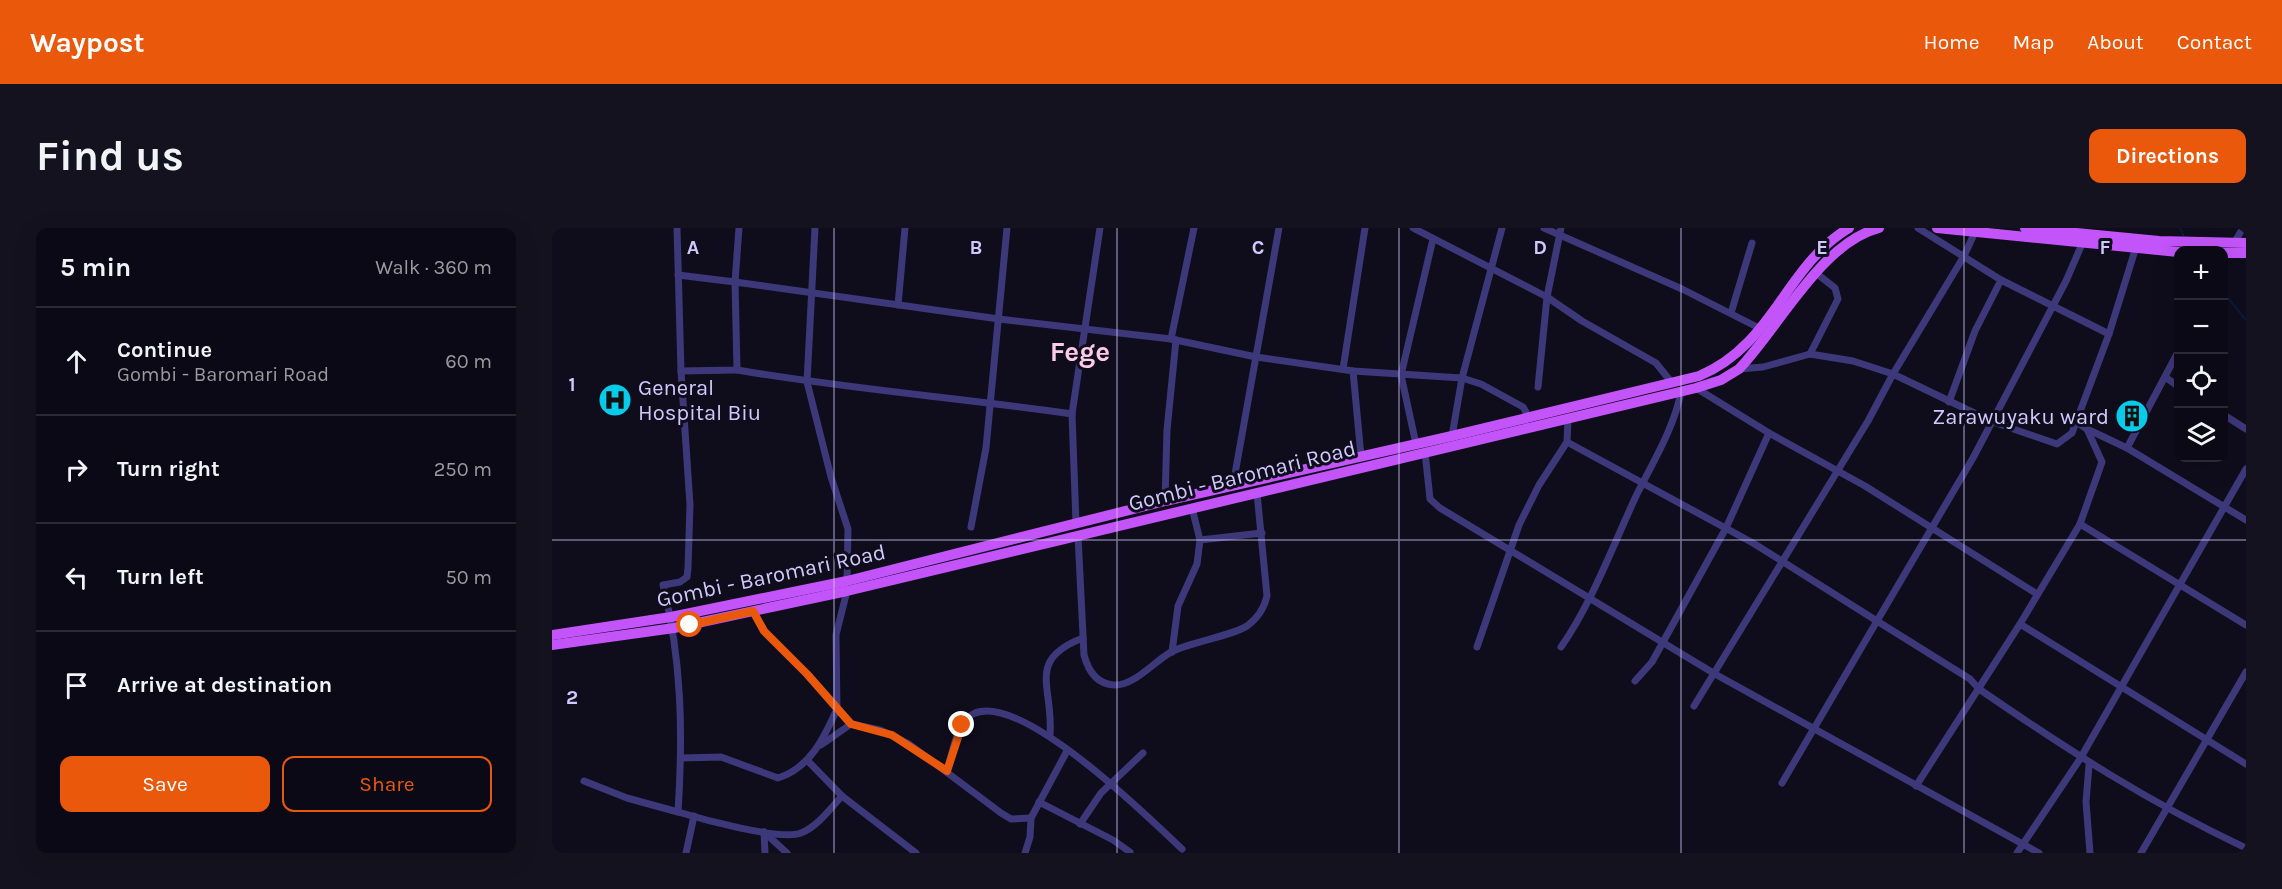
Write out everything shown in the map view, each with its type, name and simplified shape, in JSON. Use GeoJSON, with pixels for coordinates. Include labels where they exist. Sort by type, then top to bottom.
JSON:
{"type":"FeatureCollection","features":[{"type":"Feature","properties":{"kind":"main road","name":"Gombi - Baromari Road"},"geometry":{"type":"LineString","coordinates":[[552,645],[673,623],[1078,536],[1425,452],[1700,376],[1728,362],[1761,329],[1811,261],[1849,228]]}},
{"type":"Feature","properties":{"kind":"main road","name":"Gombi - Baromari Road"},"geometry":{"type":"LineString","coordinates":[[552,635],[673,623],[753,611],[1160,502],[1452,436],[1525,424],[1568,420],[1696,388],[1721,380],[1739,369],[1768,336],[1816,273],[1852,239],[1879,228]]}},
{"type":"Feature","properties":{"kind":"main road"},"geometry":{"type":"LineString","coordinates":[[1937,228],[2082,244],[2137,244]]}},
{"type":"Feature","properties":{"kind":"main road"},"geometry":{"type":"LineString","coordinates":[[2025,228],[2174,248]]}},
{"type":"Feature","properties":{"kind":"main road"},"geometry":{"type":"LineString","coordinates":[[2179,246],[2187,243],[2246,243]]}},
{"type":"Feature","properties":{"kind":"main road"},"geometry":{"type":"LineString","coordinates":[[2228,253],[2246,253]]}},
{"type":"Feature","properties":{"kind":"main road"},"geometry":{"type":"LineString","coordinates":[[1154,516],[1160,502]]}},
{"type":"Feature","properties":{"kind":"street"},"geometry":{"type":"LineString","coordinates":[[677,228],[681,371],[690,505],[688,568],[687,577],[680,582],[663,585],[673,623],[681,706],[678,812]]}},
{"type":"Feature","properties":{"kind":"street"},"geometry":{"type":"LineString","coordinates":[[737,370],[735,282],[739,228]]}},
{"type":"Feature","properties":{"kind":"street"},"geometry":{"type":"LineString","coordinates":[[681,758],[721,757],[777,778],[787,775],[807,760],[819,746],[837,709],[836,635],[847,586],[848,529],[831,477],[807,382],[815,228]]}},
{"type":"Feature","properties":{"kind":"street"},"geometry":{"type":"LineString","coordinates":[[898,305],[905,228]]}},
{"type":"Feature","properties":{"kind":"street"},"geometry":{"type":"LineString","coordinates":[[971,526],[986,448],[1007,228]]}},
{"type":"Feature","properties":{"kind":"street"},"geometry":{"type":"LineString","coordinates":[[1076,523],[1072,414],[1100,228]]}},
{"type":"Feature","properties":{"kind":"street"},"geometry":{"type":"LineString","coordinates":[[1160,502],[1173,339],[1194,228]]}},
{"type":"Feature","properties":{"kind":"street"},"geometry":{"type":"LineString","coordinates":[[1233,486],[1279,228]]}},
{"type":"Feature","properties":{"kind":"street"},"geometry":{"type":"LineString","coordinates":[[1343,369],[1365,228]]}},
{"type":"Feature","properties":{"kind":"street"},"geometry":{"type":"LineString","coordinates":[[1413,228],[1547,297],[1582,321],[1656,363],[1672,383]]}},
{"type":"Feature","properties":{"kind":"street"},"geometry":{"type":"LineString","coordinates":[[1452,436],[1462,378],[1490,266],[1502,228]]}},
{"type":"Feature","properties":{"kind":"street"},"geometry":{"type":"LineString","coordinates":[[1544,228],[1560,232],[1761,329]]}},
{"type":"Feature","properties":{"kind":"street"},"geometry":{"type":"LineString","coordinates":[[1918,228],[2001,280],[2109,334]]}},
{"type":"Feature","properties":{"kind":"street"},"geometry":{"type":"LineString","coordinates":[[2234,243],[2243,228]]}},
{"type":"Feature","properties":{"kind":"street"},"geometry":{"type":"LineString","coordinates":[[1538,387],[1547,297],[1560,232]]}},
{"type":"Feature","properties":{"kind":"street"},"geometry":{"type":"LineString","coordinates":[[1694,706],[1784,562],[1976,232]]}},
{"type":"Feature","properties":{"kind":"street"},"geometry":{"type":"LineString","coordinates":[[1416,444],[1401,375],[1432,239]]}},
{"type":"Feature","properties":{"kind":"street"},"geometry":{"type":"LineString","coordinates":[[1731,313],[1752,243]]}},
{"type":"Feature","properties":{"kind":"street"},"geometry":{"type":"LineString","coordinates":[[1782,783],[1993,422],[2053,308],[2082,244]]}},
{"type":"Feature","properties":{"kind":"street"},"geometry":{"type":"LineString","coordinates":[[1739,369],[1763,367],[1810,354],[1853,361],[1893,374],[1993,422],[2057,444],[2072,433],[2109,334],[2137,244]]}},
{"type":"Feature","properties":{"kind":"street"},"geometry":{"type":"LineString","coordinates":[[1810,354],[1838,299],[1835,288],[1816,273]]}},
{"type":"Feature","properties":{"kind":"street"},"geometry":{"type":"LineString","coordinates":[[678,275],[999,319],[1173,339],[1256,357],[1353,371],[1462,378],[1481,384],[1523,407],[1526,412],[1525,424]]}},
{"type":"Feature","properties":{"kind":"street"},"geometry":{"type":"LineString","coordinates":[[1949,402],[1975,331],[2001,280]]}},
{"type":"Feature","properties":{"kind":"street"},"geometry":{"type":"LineString","coordinates":[[2127,448],[2177,354]]}},
{"type":"Feature","properties":{"kind":"street"},"geometry":{"type":"LineString","coordinates":[[681,371],[737,370],[807,382],[990,402],[1072,414]]}},
{"type":"Feature","properties":{"kind":"street"},"geometry":{"type":"LineString","coordinates":[[1353,371],[1360,456]]}},
{"type":"Feature","properties":{"kind":"street"},"geometry":{"type":"LineString","coordinates":[[2165,377],[2174,383]]}},
{"type":"Feature","properties":{"kind":"street"},"geometry":{"type":"LineString","coordinates":[[1696,388],[1769,433],[1837,470],[2037,594]]}},
{"type":"Feature","properties":{"kind":"street"},"geometry":{"type":"LineString","coordinates":[[1561,647],[1643,483],[1672,420],[1681,392]]}},
{"type":"Feature","properties":{"kind":"street"},"geometry":{"type":"LineString","coordinates":[[2228,418],[2246,429]]}},
{"type":"Feature","properties":{"kind":"street"},"geometry":{"type":"LineString","coordinates":[[1477,647],[1509,550],[1529,504],[1567,442],[1568,420]]}},
{"type":"Feature","properties":{"kind":"street"},"geometry":{"type":"LineString","coordinates":[[2076,421],[2087,429],[2127,448],[2246,520]]}},
{"type":"Feature","properties":{"kind":"street"},"geometry":{"type":"LineString","coordinates":[[1916,786],[2020,624],[2080,524],[2102,462],[2087,429]]}},
{"type":"Feature","properties":{"kind":"street"},"geometry":{"type":"LineString","coordinates":[[1635,681],[1652,662],[1725,528],[1769,433]]}},
{"type":"Feature","properties":{"kind":"street"},"geometry":{"type":"LineString","coordinates":[[1567,442],[1784,562],[1970,679],[1978,689],[2090,765],[2165,809],[2246,848]]}},
{"type":"Feature","properties":{"kind":"street"},"geometry":{"type":"LineString","coordinates":[[1425,452],[1430,499],[1440,508],[1714,674],[2039,853]]}},
{"type":"Feature","properties":{"kind":"street"},"geometry":{"type":"LineString","coordinates":[[2017,853],[2080,759],[2178,584],[2246,469]]}},
{"type":"Feature","properties":{"kind":"street"},"geometry":{"type":"LineString","coordinates":[[1078,536],[1083,638],[1088,669],[1097,679],[1115,686],[1127,682],[1172,652],[1245,627],[1264,610],[1267,596],[1257,493]]}},
{"type":"Feature","properties":{"kind":"street"},"geometry":{"type":"LineString","coordinates":[[1172,652],[1178,606],[1197,564],[1200,540],[1192,508]]}},
{"type":"Feature","properties":{"kind":"street"},"geometry":{"type":"LineString","coordinates":[[2080,524],[2246,625]]}},
{"type":"Feature","properties":{"kind":"street"},"geometry":{"type":"LineString","coordinates":[[1200,540],[1262,532]]}},
{"type":"Feature","properties":{"kind":"street"},"geometry":{"type":"LineString","coordinates":[[753,611],[764,631],[807,674],[851,724],[892,735],[947,771],[1001,813],[1011,819],[1031,819]]}},
{"type":"Feature","properties":{"kind":"street"},"geometry":{"type":"LineString","coordinates":[[2020,624],[2246,764]]}},
{"type":"Feature","properties":{"kind":"street"},"geometry":{"type":"LineString","coordinates":[[1050,735],[1051,706],[1045,674],[1054,653],[1083,638]]}},
{"type":"Feature","properties":{"kind":"street"},"geometry":{"type":"LineString","coordinates":[[2141,853],[2246,672]]}},
{"type":"Feature","properties":{"kind":"street"},"geometry":{"type":"LineString","coordinates":[[947,771],[962,725],[971,715],[981,712],[1014,717],[1050,735],[1182,849]]}},
{"type":"Feature","properties":{"kind":"street"},"geometry":{"type":"LineString","coordinates":[[819,746],[851,724]]}},
{"type":"Feature","properties":{"kind":"street"},"geometry":{"type":"LineString","coordinates":[[1025,853],[1030,837],[1031,819],[1067,751]]}},
{"type":"Feature","properties":{"kind":"street"},"geometry":{"type":"LineString","coordinates":[[1080,824],[1090,806],[1143,753]]}},
{"type":"Feature","properties":{"kind":"street"},"geometry":{"type":"LineString","coordinates":[[807,760],[842,796],[916,853]]}},
{"type":"Feature","properties":{"kind":"street"},"geometry":{"type":"LineString","coordinates":[[2090,765],[2086,802],[2090,853]]}},
{"type":"Feature","properties":{"kind":"street"},"geometry":{"type":"LineString","coordinates":[[585,781],[627,798],[678,812],[764,832],[794,835],[804,832],[842,796]]}},
{"type":"Feature","properties":{"kind":"street"},"geometry":{"type":"LineString","coordinates":[[1039,802],[1120,844],[1130,852]]}},
{"type":"Feature","properties":{"kind":"street"},"geometry":{"type":"LineString","coordinates":[[686,853],[694,816]]}},
{"type":"Feature","properties":{"kind":"street"},"geometry":{"type":"LineString","coordinates":[[764,832],[765,853]]}},
{"type":"Feature","properties":{"kind":"street"},"geometry":{"type":"LineString","coordinates":[[764,832],[787,853]]}},
{"type":"Feature","properties":{"kind":"waterway"},"geometry":{"type":"LineString","coordinates":[[2180,228],[2185,239]]}},
{"type":"Feature","properties":{"kind":"waterway"},"geometry":{"type":"LineString","coordinates":[[2228,298],[2246,320]]}},
{"type":"Feature","properties":{"kind":"place","name":"General Hospital Biu"},"geometry":{"type":"Point","coordinates":[615,400]}},
{"type":"Feature","properties":{"kind":"place","name":"Zarawuyaku ward"},"geometry":{"type":"Point","coordinates":[2132,416]}},
{"type":"Feature","properties":{"kind":"district","name":"Fege"},"geometry":{"type":"Point","coordinates":[1080,351]}},
{"type":"Feature","properties":{"kind":"route"},"geometry":{"type":"LineString","coordinates":[[690,625],[753,611],[764,631],[807,674],[851,724],[892,735],[947,771],[962,725]]}}]}
